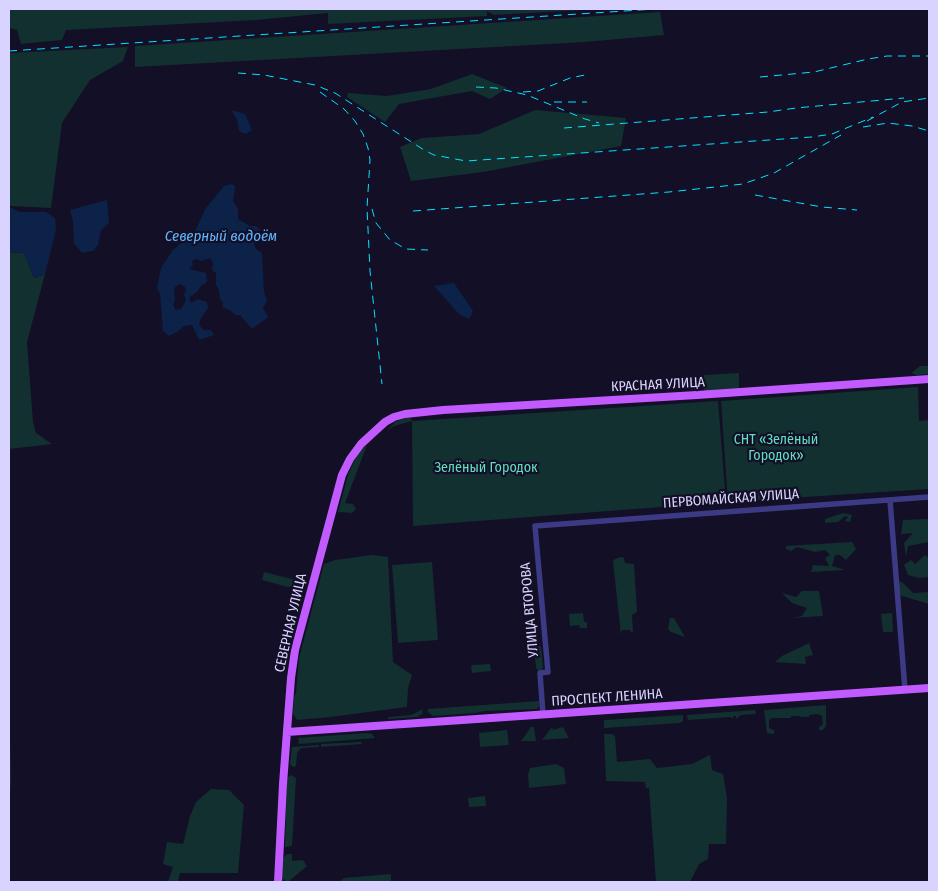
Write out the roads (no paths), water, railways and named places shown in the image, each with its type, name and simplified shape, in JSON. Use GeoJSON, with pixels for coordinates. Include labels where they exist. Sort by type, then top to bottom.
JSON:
{"type":"FeatureCollection","features":[{"type":"Feature","properties":{"kind":"main road","name":"КРАСНАЯ УЛИЦА"},"geometry":{"type":"LineString","coordinates":[[388,420],[405,414],[453,410],[929,379]]}},
{"type":"Feature","properties":{"kind":"main road","name":"СЕВЕРНАЯ УЛИЦА"},"geometry":{"type":"LineString","coordinates":[[278,882],[287,732],[294,658],[340,480],[356,451],[369,436],[388,420]]}},
{"type":"Feature","properties":{"kind":"main road","name":"ПРОСПЕКТ ЛЕНИНА"},"geometry":{"type":"LineString","coordinates":[[287,732],[929,688]]}},
{"type":"Feature","properties":{"kind":"street","name":"ПЕРВОМАЙСКАЯ УЛИЦА"},"geometry":{"type":"LineString","coordinates":[[535,526],[929,497]]}},
{"type":"Feature","properties":{"kind":"street"},"geometry":{"type":"LineString","coordinates":[[890,500],[905,690]]}},
{"type":"Feature","properties":{"kind":"street","name":"УЛИЦА ВТОРОВА"},"geometry":{"type":"LineString","coordinates":[[535,526],[548,672],[540,673],[543,715]]}},
{"type":"Feature","properties":{"kind":"water"},"geometry":{"type":"Polygon","coordinates":[[[231,110],[245,114],[252,130],[246,134],[239,131],[237,119],[231,110]]]}},
{"type":"Feature","properties":{"kind":"water","name":"Северный водоём"},"geometry":{"type":"Polygon","coordinates":[[[232,184],[235,186],[233,201],[238,209],[238,219],[250,226],[256,226],[260,230],[254,244],[256,249],[262,253],[264,292],[267,301],[263,308],[268,317],[252,329],[240,315],[235,315],[222,307],[223,303],[216,285],[216,273],[212,270],[213,263],[210,258],[202,261],[196,259],[192,261],[193,265],[189,269],[206,273],[207,282],[189,298],[191,303],[198,299],[207,302],[208,308],[199,325],[204,330],[211,330],[214,335],[199,340],[192,325],[184,326],[169,336],[163,331],[160,294],[157,288],[161,268],[173,250],[194,233],[206,208],[224,186],[232,184]],[[180,284],[174,288],[175,300],[173,305],[176,310],[181,309],[186,300],[184,295],[185,287],[180,284]]]}},
{"type":"Feature","properties":{"kind":"water"},"geometry":{"type":"Polygon","coordinates":[[[107,200],[109,223],[101,230],[98,245],[93,251],[82,253],[74,243],[73,221],[70,210],[107,200]]]}},
{"type":"Feature","properties":{"kind":"water"},"geometry":{"type":"Polygon","coordinates":[[[9,207],[20,212],[46,212],[55,218],[56,230],[45,274],[34,278],[24,253],[9,252],[9,207]]]}},
{"type":"Feature","properties":{"kind":"water"},"geometry":{"type":"Polygon","coordinates":[[[454,283],[473,311],[469,319],[459,314],[434,286],[454,283]]]}},
{"type":"Feature","properties":{"kind":"railway"},"geometry":{"type":"LineString","coordinates":[[9,51],[655,9]]}},
{"type":"Feature","properties":{"kind":"railway"},"geometry":{"type":"LineString","coordinates":[[760,77],[814,72],[887,56],[929,56]]}},
{"type":"Feature","properties":{"kind":"railway"},"geometry":{"type":"LineString","coordinates":[[238,73],[264,75],[315,85],[335,93],[424,150],[434,155],[466,161],[812,137],[832,134],[873,117]]}},
{"type":"Feature","properties":{"kind":"railway"},"geometry":{"type":"LineString","coordinates":[[523,92],[538,91],[570,78],[585,75]]}},
{"type":"Feature","properties":{"kind":"railway"},"geometry":{"type":"LineString","coordinates":[[476,87],[496,88],[527,95],[599,123]]}},
{"type":"Feature","properties":{"kind":"railway"},"geometry":{"type":"LineString","coordinates":[[320,92],[344,109],[355,121],[363,134],[368,148],[370,160],[367,208],[370,271],[382,384]]}},
{"type":"Feature","properties":{"kind":"railway"},"geometry":{"type":"LineString","coordinates":[[564,128],[768,112],[904,98]]}},
{"type":"Feature","properties":{"kind":"railway"},"geometry":{"type":"LineString","coordinates":[[867,121],[902,102],[929,98]]}},
{"type":"Feature","properties":{"kind":"railway"},"geometry":{"type":"LineString","coordinates":[[554,102],[587,102]]}},
{"type":"Feature","properties":{"kind":"railway"},"geometry":{"type":"LineString","coordinates":[[863,127],[888,123],[912,126],[929,131]]}},
{"type":"Feature","properties":{"kind":"railway"},"geometry":{"type":"LineString","coordinates":[[413,211],[669,192],[743,184],[774,173],[841,135]]}},
{"type":"Feature","properties":{"kind":"railway"},"geometry":{"type":"LineString","coordinates":[[755,195],[822,207],[857,210]]}},
{"type":"Feature","properties":{"kind":"railway"},"geometry":{"type":"LineString","coordinates":[[372,209],[376,223],[390,240],[406,249],[428,250]]}},
{"type":"Feature","properties":{"kind":"park label","name":"СНТ «Зелёный Городок»"},"geometry":{"type":"Point","coordinates":[776,448]}},
{"type":"Feature","properties":{"kind":"park label","name":"Зелёный Городок"},"geometry":{"type":"Point","coordinates":[486,468]}}]}
